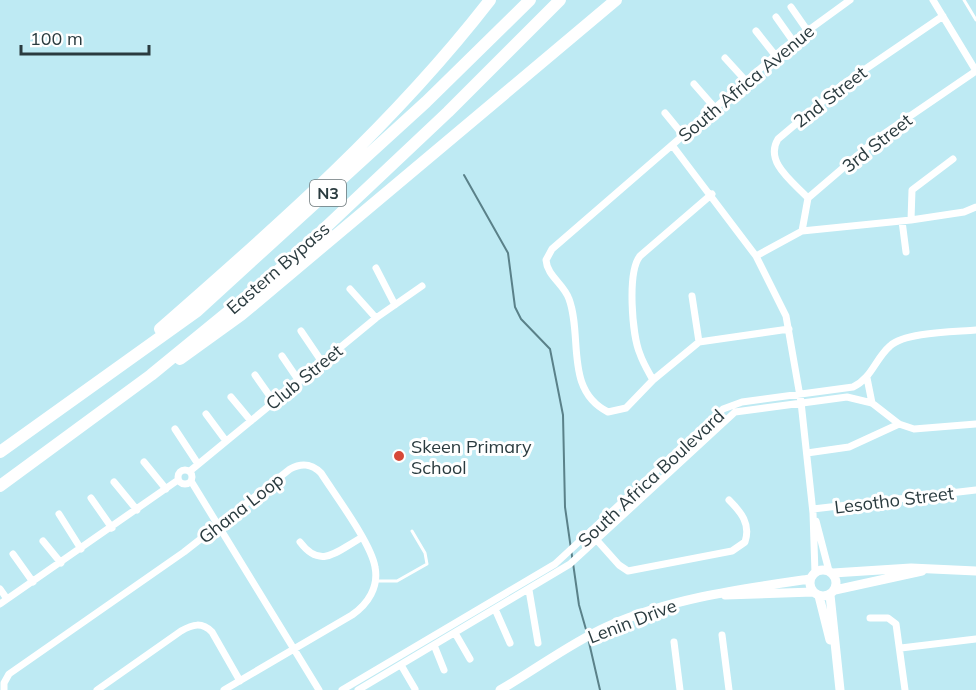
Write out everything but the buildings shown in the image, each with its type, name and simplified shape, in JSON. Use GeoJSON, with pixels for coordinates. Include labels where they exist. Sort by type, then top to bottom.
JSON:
{"type":"FeatureCollection","features":[{"type":"Feature","properties":{"kind":"highway"},"geometry":{"type":"LineString","coordinates":[[112,371],[262,240],[347,161],[428,74],[490,0]]}},
{"type":"Feature","properties":{"kind":"highway","name":"Eastern Bypass"},"geometry":{"type":"LineString","coordinates":[[0,452],[197,311],[426,102],[530,0]]}},
{"type":"Feature","properties":{"kind":"highway","name":"Eastern Bypass"},"geometry":{"type":"LineString","coordinates":[[0,486],[150,375],[290,261],[448,112],[560,0]]}},
{"type":"Feature","properties":{"kind":"highway"},"geometry":{"type":"LineString","coordinates":[[150,375],[191,352],[241,315],[616,0]]}},
{"type":"Feature","properties":{"kind":"street","name":"South Africa Avenue"},"geometry":{"type":"LineString","coordinates":[[653,380],[621,411],[608,412],[591,398],[579,380],[569,298],[549,271],[546,260],[552,249],[775,55],[839,3],[850,0]]}},
{"type":"Feature","properties":{"kind":"street"},"geometry":{"type":"LineString","coordinates":[[933,0],[976,71]]}},
{"type":"Feature","properties":{"kind":"street"},"geometry":{"type":"LineString","coordinates":[[791,7],[807,30]]}},
{"type":"Feature","properties":{"kind":"street","name":"2nd Street"},"geometry":{"type":"LineString","coordinates":[[808,198],[777,164],[773,149],[778,139],[842,85],[943,16]]}},
{"type":"Feature","properties":{"kind":"street"},"geometry":{"type":"LineString","coordinates":[[776,17],[793,41]]}},
{"type":"Feature","properties":{"kind":"street"},"geometry":{"type":"LineString","coordinates":[[756,31],[775,55]]}},
{"type":"Feature","properties":{"kind":"street"},"geometry":{"type":"LineString","coordinates":[[725,58],[746,81]]}},
{"type":"Feature","properties":{"kind":"street","name":"3rd Street"},"geometry":{"type":"LineString","coordinates":[[808,198],[878,138],[976,71]]}},
{"type":"Feature","properties":{"kind":"street"},"geometry":{"type":"LineString","coordinates":[[694,84],[715,108]]}},
{"type":"Feature","properties":{"kind":"street"},"geometry":{"type":"LineString","coordinates":[[665,113],[683,135]]}},
{"type":"Feature","properties":{"kind":"street"},"geometry":{"type":"LineString","coordinates":[[672,145],[712,194],[756,256],[783,308],[800,393],[807,453],[813,511],[813,576],[838,675]]}},
{"type":"Feature","properties":{"kind":"street"},"geometry":{"type":"LineString","coordinates":[[911,220],[912,190],[953,159]]}},
{"type":"Feature","properties":{"kind":"street"},"geometry":{"type":"LineString","coordinates":[[712,194],[640,256],[634,267],[632,282],[637,343],[653,380],[699,342],[789,329]]}},
{"type":"Feature","properties":{"kind":"street"},"geometry":{"type":"LineString","coordinates":[[801,231],[808,198]]}},
{"type":"Feature","properties":{"kind":"street"},"geometry":{"type":"LineString","coordinates":[[756,256],[801,231],[911,220],[964,212],[976,207]]}},
{"type":"Feature","properties":{"kind":"street"},"geometry":{"type":"LineString","coordinates":[[902,221],[906,252]]}},
{"type":"Feature","properties":{"kind":"street"},"geometry":{"type":"LineString","coordinates":[[376,268],[395,305]]}},
{"type":"Feature","properties":{"kind":"street","name":"Club Street"},"geometry":{"type":"LineString","coordinates":[[178,480],[181,471],[189,471],[376,318],[422,286]]}},
{"type":"Feature","properties":{"kind":"street"},"geometry":{"type":"LineString","coordinates":[[350,289],[376,318]]}},
{"type":"Feature","properties":{"kind":"street"},"geometry":{"type":"LineString","coordinates":[[692,296],[699,342]]}},
{"type":"Feature","properties":{"kind":"street"},"geometry":{"type":"LineString","coordinates":[[872,403],[867,378],[884,353],[896,342],[976,330]]}},
{"type":"Feature","properties":{"kind":"street"},"geometry":{"type":"LineString","coordinates":[[301,331],[322,362]]}},
{"type":"Feature","properties":{"kind":"street"},"geometry":{"type":"LineString","coordinates":[[282,356],[299,381]]}},
{"type":"Feature","properties":{"kind":"street"},"geometry":{"type":"LineString","coordinates":[[255,375],[274,402]]}},
{"type":"Feature","properties":{"kind":"street","name":"South Africa Boulevard"},"geometry":{"type":"LineString","coordinates":[[342,690],[561,561],[723,409],[742,402],[845,389],[867,378]]}},
{"type":"Feature","properties":{"kind":"street"},"geometry":{"type":"LineString","coordinates":[[231,397],[251,421]]}},
{"type":"Feature","properties":{"kind":"street","name":"South Africa Boulevard"},"geometry":{"type":"LineString","coordinates":[[363,689],[529,590],[588,550],[730,414],[745,409],[847,397],[872,403],[899,424],[923,430],[976,424]]}},
{"type":"Feature","properties":{"kind":"street"},"geometry":{"type":"LineString","coordinates":[[206,414],[226,441]]}},
{"type":"Feature","properties":{"kind":"street"},"geometry":{"type":"LineString","coordinates":[[807,453],[849,447],[899,424]]}},
{"type":"Feature","properties":{"kind":"street"},"geometry":{"type":"LineString","coordinates":[[175,429],[198,464]]}},
{"type":"Feature","properties":{"kind":"street"},"geometry":{"type":"LineString","coordinates":[[144,462],[166,489]]}},
{"type":"Feature","properties":{"kind":"street","name":"Ghana Loop"},"geometry":{"type":"LineString","coordinates":[[4,690],[9,674],[220,525],[290,470],[307,465],[321,473],[361,538],[374,561],[375,581]]}},
{"type":"Feature","properties":{"kind":"street"},"geometry":{"type":"LineString","coordinates":[[189,471],[191,481],[319,690]]}},
{"type":"Feature","properties":{"kind":"street"},"geometry":{"type":"LineString","coordinates":[[0,604],[178,480],[183,484],[191,481]]}},
{"type":"Feature","properties":{"kind":"street"},"geometry":{"type":"LineString","coordinates":[[114,482],[137,510]]}},
{"type":"Feature","properties":{"kind":"street","name":"Lesotho Street"},"geometry":{"type":"LineString","coordinates":[[813,511],[976,490]]}},
{"type":"Feature","properties":{"kind":"street"},"geometry":{"type":"LineString","coordinates":[[91,498],[112,528]]}},
{"type":"Feature","properties":{"kind":"street"},"geometry":{"type":"LineString","coordinates":[[590,534],[619,565],[628,571],[732,551],[745,542],[747,529],[742,515],[729,500]]}},
{"type":"Feature","properties":{"kind":"street"},"geometry":{"type":"LineString","coordinates":[[813,511],[831,572],[837,581],[832,593],[840,690]]}},
{"type":"Feature","properties":{"kind":"street"},"geometry":{"type":"LineString","coordinates":[[59,514],[81,549]]}},
{"type":"Feature","properties":{"kind":"street"},"geometry":{"type":"LineString","coordinates":[[300,542],[309,553],[319,558],[331,555],[361,538]]}},
{"type":"Feature","properties":{"kind":"street"},"geometry":{"type":"LineString","coordinates":[[43,541],[60,563]]}},
{"type":"Feature","properties":{"kind":"street"},"geometry":{"type":"LineString","coordinates":[[13,554],[33,582]]}},
{"type":"Feature","properties":{"kind":"street"},"geometry":{"type":"LineString","coordinates":[[705,595],[813,576],[822,570],[831,572],[911,568],[976,571]]}},
{"type":"Feature","properties":{"kind":"street"},"geometry":{"type":"LineString","coordinates":[[705,595],[832,593],[930,569]]}},
{"type":"Feature","properties":{"kind":"street"},"geometry":{"type":"LineString","coordinates":[[224,690],[362,609],[371,595],[375,581]]}},
{"type":"Feature","properties":{"kind":"street"},"geometry":{"type":"LineString","coordinates":[[0,589],[7,599]]}},
{"type":"Feature","properties":{"kind":"street"},"geometry":{"type":"LineString","coordinates":[[529,590],[538,643]]}},
{"type":"Feature","properties":{"kind":"street","name":"Lenin Drive"},"geometry":{"type":"LineString","coordinates":[[500,690],[593,634],[616,623],[705,595]]}},
{"type":"Feature","properties":{"kind":"street"},"geometry":{"type":"LineString","coordinates":[[495,609],[510,643]]}},
{"type":"Feature","properties":{"kind":"street"},"geometry":{"type":"LineString","coordinates":[[870,618],[893,620],[901,648],[904,690]]}},
{"type":"Feature","properties":{"kind":"street"},"geometry":{"type":"LineString","coordinates":[[97,690],[181,630],[196,624],[212,632],[240,681]]}},
{"type":"Feature","properties":{"kind":"street"},"geometry":{"type":"LineString","coordinates":[[455,633],[470,659]]}},
{"type":"Feature","properties":{"kind":"street"},"geometry":{"type":"LineString","coordinates":[[722,635],[729,690]]}},
{"type":"Feature","properties":{"kind":"street"},"geometry":{"type":"LineString","coordinates":[[901,648],[976,639]]}},
{"type":"Feature","properties":{"kind":"street"},"geometry":{"type":"LineString","coordinates":[[674,642],[680,690]]}},
{"type":"Feature","properties":{"kind":"street"},"geometry":{"type":"LineString","coordinates":[[434,645],[444,670]]}},
{"type":"Feature","properties":{"kind":"street"},"geometry":{"type":"LineString","coordinates":[[401,665],[415,689]]}},
{"type":"Feature","properties":{"kind":"lane"},"geometry":{"type":"LineString","coordinates":[[964,0],[976,20]]}},
{"type":"Feature","properties":{"kind":"lane"},"geometry":{"type":"LineString","coordinates":[[375,581],[398,581],[425,566],[427,557],[412,531]]}},
{"type":"Feature","properties":{"kind":"waterway"},"geometry":{"type":"LineString","coordinates":[[464,175],[508,253],[515,307],[521,319],[550,349],[563,415],[565,507],[579,605],[587,633]]}},
{"type":"Feature","properties":{"kind":"waterway"},"geometry":{"type":"LineString","coordinates":[[588,638],[600,690]]}},
{"type":"Feature","properties":{"kind":"place","name":"Skeen Primary School"},"geometry":{"type":"Point","coordinates":[399,456]}}]}
